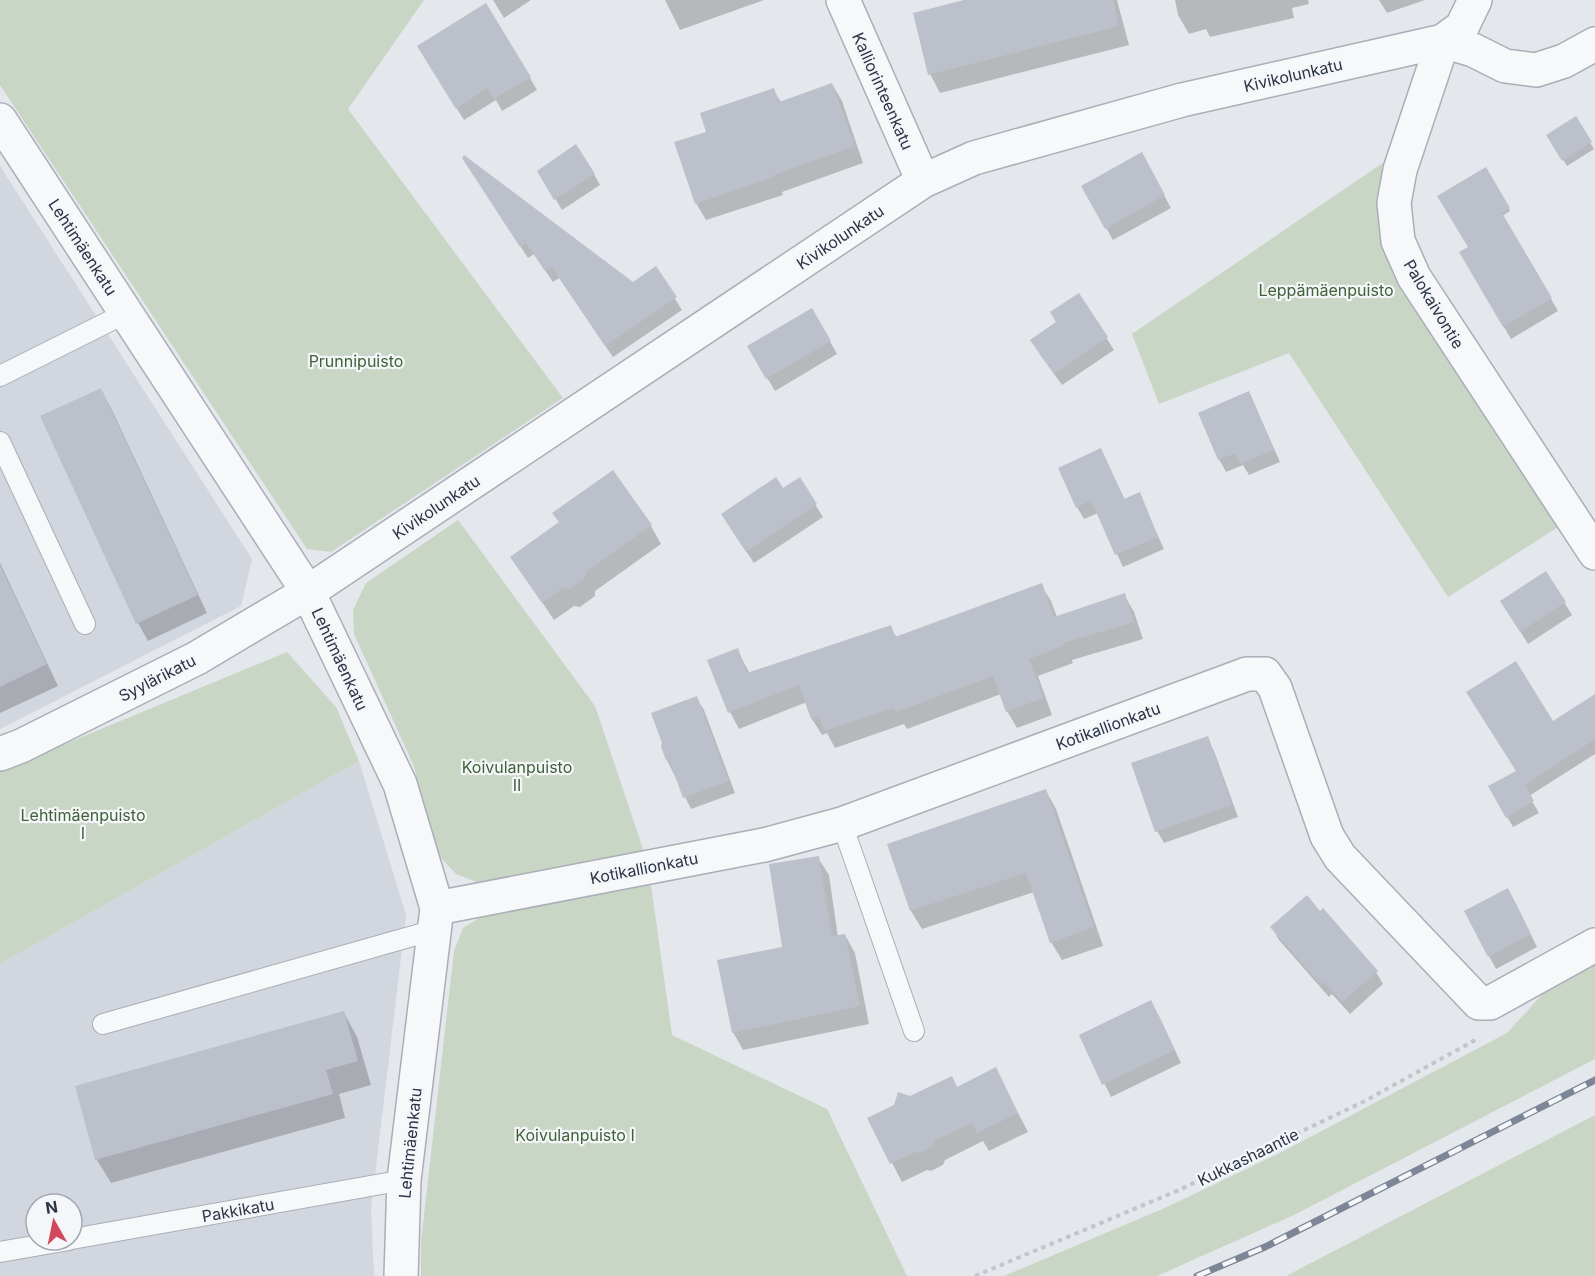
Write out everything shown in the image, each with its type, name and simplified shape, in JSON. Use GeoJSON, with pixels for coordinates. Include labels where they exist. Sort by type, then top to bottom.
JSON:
{"type":"FeatureCollection","features":[{"type":"Feature","properties":{"kind":"street","name":"Kalliorinteenkatu"},"geometry":{"type":"LineString","coordinates":[[843,0],[923,181]]}},
{"type":"Feature","properties":{"kind":"street","name":"Palokaivontie"},"geometry":{"type":"LineString","coordinates":[[1475,0],[1462,27],[1443,41],[1400,170],[1394,202],[1398,241],[1414,277],[1595,553]]}},
{"type":"Feature","properties":{"kind":"street","name":"Kivikolunkatu"},"geometry":{"type":"LineString","coordinates":[[308,592],[923,181],[974,158],[1182,100],[1443,41]]}},
{"type":"Feature","properties":{"kind":"street"},"geometry":{"type":"LineString","coordinates":[[1443,41],[1473,50],[1505,66],[1536,70],[1564,61],[1595,44]]}},
{"type":"Feature","properties":{"kind":"street","name":"Lehtimäenkatu"},"geometry":{"type":"LineString","coordinates":[[0,120],[308,592],[400,784],[435,919],[404,1180],[401,1276]]}},
{"type":"Feature","properties":{"kind":"street","name":"Syylärikatu"},"geometry":{"type":"LineString","coordinates":[[0,754],[21,746],[197,658],[308,592]]}},
{"type":"Feature","properties":{"kind":"street","name":"Kotikallionkatu"},"geometry":{"type":"LineString","coordinates":[[435,919],[764,845],[842,824],[1247,674],[1265,674],[1275,688],[1327,836],[1340,857],[1479,1003],[1490,1003]]}},
{"type":"Feature","properties":{"kind":"street"},"geometry":{"type":"LineString","coordinates":[[1490,1003],[1595,945]]}},
{"type":"Feature","properties":{"kind":"lane"},"geometry":{"type":"LineString","coordinates":[[0,376],[126,313]]}},
{"type":"Feature","properties":{"kind":"lane"},"geometry":{"type":"LineString","coordinates":[[0,442],[85,624]]}},
{"type":"Feature","properties":{"kind":"lane"},"geometry":{"type":"LineString","coordinates":[[842,824],[915,1031]]}},
{"type":"Feature","properties":{"kind":"lane"},"geometry":{"type":"LineString","coordinates":[[102,1024],[435,919]]}},
{"type":"Feature","properties":{"kind":"lane","name":"Pakkikatu"},"geometry":{"type":"LineString","coordinates":[[84,1237],[404,1180]]}},
{"type":"Feature","properties":{"kind":"lane","name":"Pakkikatu"},"geometry":{"type":"LineString","coordinates":[[0,1252],[24,1248]]}},
{"type":"Feature","properties":{"kind":"path","name":"Kukkashaantie"},"geometry":{"type":"LineString","coordinates":[[975,1276],[1179,1190],[1365,1101],[1475,1042],[1489,1025],[1490,1003]]}},
{"type":"Feature","properties":{"kind":"shaded area"},"geometry":{"type":"Polygon","coordinates":[[[0,166],[252,559],[241,606],[0,729],[0,166]]]}},
{"type":"Feature","properties":{"kind":"shaded area"},"geometry":{"type":"Polygon","coordinates":[[[359,761],[406,915],[371,1209],[374,1276],[0,1276],[0,964],[359,761]]]}},
{"type":"Feature","properties":{"kind":"green space","name":"Prunnipuisto"},"geometry":{"type":"Polygon","coordinates":[[[0,0],[424,0],[348,109],[563,398],[331,552],[307,549],[0,85],[0,0]]]}},
{"type":"Feature","properties":{"kind":"green space","name":"Leppämäenpuisto"},"geometry":{"type":"Polygon","coordinates":[[[1387,160],[1381,199],[1560,526],[1448,597],[1289,353],[1159,404],[1132,334],[1387,160]]]}},
{"type":"Feature","properties":{"kind":"green space","name":"Koivulanpuisto II"},"geometry":{"type":"Polygon","coordinates":[[[458,520],[595,706],[644,852],[477,882],[456,874],[439,856],[413,764],[354,634],[353,610],[366,583],[458,520]]]}},
{"type":"Feature","properties":{"kind":"green space","name":"Lehtimäenpuisto I"},"geometry":{"type":"Polygon","coordinates":[[[287,652],[336,707],[359,761],[0,964],[0,771],[287,652]]]}},
{"type":"Feature","properties":{"kind":"green space","name":"Koivulanpuisto I"},"geometry":{"type":"Polygon","coordinates":[[[651,885],[672,1035],[827,1109],[907,1276],[421,1276],[421,1242],[454,951],[463,928],[482,916],[651,885]]]}},
{"type":"Feature","properties":{"kind":"green space"},"geometry":{"type":"Polygon","coordinates":[[[1595,961],[1595,1059],[1294,1215],[1157,1276],[1004,1276],[1167,1207],[1278,1154],[1507,1033],[1549,987],[1595,961]]]}},
{"type":"Feature","properties":{"kind":"green space"},"geometry":{"type":"Polygon","coordinates":[[[1595,1115],[1595,1276],[1286,1276],[1595,1115]]]}},
{"type":"Feature","properties":{"kind":"building"},"geometry":{"type":"Polygon","coordinates":[[[964,0],[1113,0],[1119,26],[928,75],[913,13],[964,0]]]}},
{"type":"Feature","properties":{"kind":"building"},"geometry":{"type":"Polygon","coordinates":[[[486,3],[531,77],[494,99],[487,88],[456,109],[417,46],[486,3]]]}},
{"type":"Feature","properties":{"kind":"building"},"geometry":{"type":"Polygon","coordinates":[[[832,83],[855,146],[695,204],[674,142],[706,132],[700,113],[774,88],[779,102],[832,83]]]}},
{"type":"Feature","properties":{"kind":"building"},"geometry":{"type":"Polygon","coordinates":[[[1576,116],[1592,142],[1562,161],[1546,135],[1576,116]]]}},
{"type":"Feature","properties":{"kind":"building"},"geometry":{"type":"Polygon","coordinates":[[[576,144],[595,174],[554,200],[537,171],[576,144]]]}},
{"type":"Feature","properties":{"kind":"building"},"geometry":{"type":"Polygon","coordinates":[[[1142,152],[1165,195],[1105,229],[1081,186],[1142,152]]]}},
{"type":"Feature","properties":{"kind":"building"},"geometry":{"type":"Polygon","coordinates":[[[464,155],[633,282],[656,266],[677,297],[605,346],[552,267],[545,271],[526,243],[520,247],[462,158],[464,155]]]}},
{"type":"Feature","properties":{"kind":"building"},"geometry":{"type":"Polygon","coordinates":[[[1486,167],[1510,208],[1502,213],[1552,298],[1503,327],[1459,252],[1468,247],[1437,196],[1486,167]]]}},
{"type":"Feature","properties":{"kind":"building"},"geometry":{"type":"Polygon","coordinates":[[[1079,293],[1108,337],[1054,374],[1030,340],[1056,322],[1050,312],[1079,293]]]}},
{"type":"Feature","properties":{"kind":"building"},"geometry":{"type":"Polygon","coordinates":[[[812,308],[831,341],[766,379],[747,346],[812,308]]]}},
{"type":"Feature","properties":{"kind":"building"},"geometry":{"type":"Polygon","coordinates":[[[101,388],[198,595],[136,624],[40,416],[101,388]]]}},
{"type":"Feature","properties":{"kind":"building"},"geometry":{"type":"Polygon","coordinates":[[[1249,391],[1274,450],[1240,464],[1236,453],[1218,460],[1198,413],[1249,391]]]}},
{"type":"Feature","properties":{"kind":"building"},"geometry":{"type":"Polygon","coordinates":[[[1101,448],[1124,499],[1140,492],[1158,537],[1115,555],[1091,500],[1076,508],[1058,468],[1101,448]]]}},
{"type":"Feature","properties":{"kind":"building"},"geometry":{"type":"Polygon","coordinates":[[[613,470],[652,525],[586,572],[585,578],[569,589],[563,588],[542,603],[510,557],[559,522],[552,513],[613,470]]]}},
{"type":"Feature","properties":{"kind":"building"},"geometry":{"type":"Polygon","coordinates":[[[776,477],[783,488],[800,477],[817,504],[746,552],[721,514],[776,477]]]}},
{"type":"Feature","properties":{"kind":"building"},"geometry":{"type":"Polygon","coordinates":[[[0,565],[47,664],[0,687],[0,565]]]}},
{"type":"Feature","properties":{"kind":"building"},"geometry":{"type":"Polygon","coordinates":[[[1546,571],[1566,602],[1520,632],[1500,601],[1546,571]]]}},
{"type":"Feature","properties":{"kind":"building"},"geometry":{"type":"Polygon","coordinates":[[[1042,583],[1054,617],[1125,593],[1134,622],[1064,643],[1065,645],[1029,659],[1044,698],[1006,712],[993,676],[896,712],[894,708],[824,731],[819,716],[811,719],[799,685],[728,713],[707,660],[738,648],[747,673],[891,625],[895,637],[1042,583]]]}},
{"type":"Feature","properties":{"kind":"building"},"geometry":{"type":"Polygon","coordinates":[[[1516,661],[1553,721],[1595,694],[1595,739],[1525,785],[1534,801],[1506,818],[1488,786],[1516,771],[1466,692],[1516,661]]]}},
{"type":"Feature","properties":{"kind":"building"},"geometry":{"type":"Polygon","coordinates":[[[697,696],[729,781],[683,798],[670,762],[666,760],[661,747],[662,743],[651,713],[697,696]]]}},
{"type":"Feature","properties":{"kind":"building"},"geometry":{"type":"Polygon","coordinates":[[[1208,736],[1232,805],[1155,832],[1131,763],[1208,736]]]}},
{"type":"Feature","properties":{"kind":"building"},"geometry":{"type":"Polygon","coordinates":[[[1046,789],[1094,927],[1050,943],[1026,873],[910,911],[887,844],[1046,789]]]}},
{"type":"Feature","properties":{"kind":"building"},"geometry":{"type":"Polygon","coordinates":[[[819,856],[832,936],[845,934],[860,1006],[732,1033],[717,960],[782,947],[769,864],[819,856]]]}},
{"type":"Feature","properties":{"kind":"building"},"geometry":{"type":"Polygon","coordinates":[[[1508,888],[1531,934],[1488,957],[1464,911],[1508,888]]]}},
{"type":"Feature","properties":{"kind":"building"},"geometry":{"type":"Polygon","coordinates":[[[1307,895],[1320,911],[1323,908],[1378,971],[1342,1002],[1324,982],[1321,985],[1270,927],[1307,895]]]}},
{"type":"Feature","properties":{"kind":"building"},"geometry":{"type":"Polygon","coordinates":[[[1151,1000],[1175,1050],[1102,1085],[1079,1035],[1151,1000]]]}},
{"type":"Feature","properties":{"kind":"building"},"geometry":{"type":"Polygon","coordinates":[[[344,1011],[358,1061],[326,1070],[333,1094],[95,1160],[75,1086],[344,1011]]]}},
{"type":"Feature","properties":{"kind":"building"},"geometry":{"type":"Polygon","coordinates":[[[996,1067],[1018,1113],[977,1133],[972,1123],[935,1141],[933,1146],[920,1153],[915,1152],[890,1164],[867,1118],[894,1105],[898,1092],[910,1096],[952,1076],[957,1087],[996,1067]]]}},
{"type":"Feature","properties":{"kind":"railway"},"geometry":{"type":"LineString","coordinates":[[1197,1276],[1265,1247],[1595,1080]]}}]}
